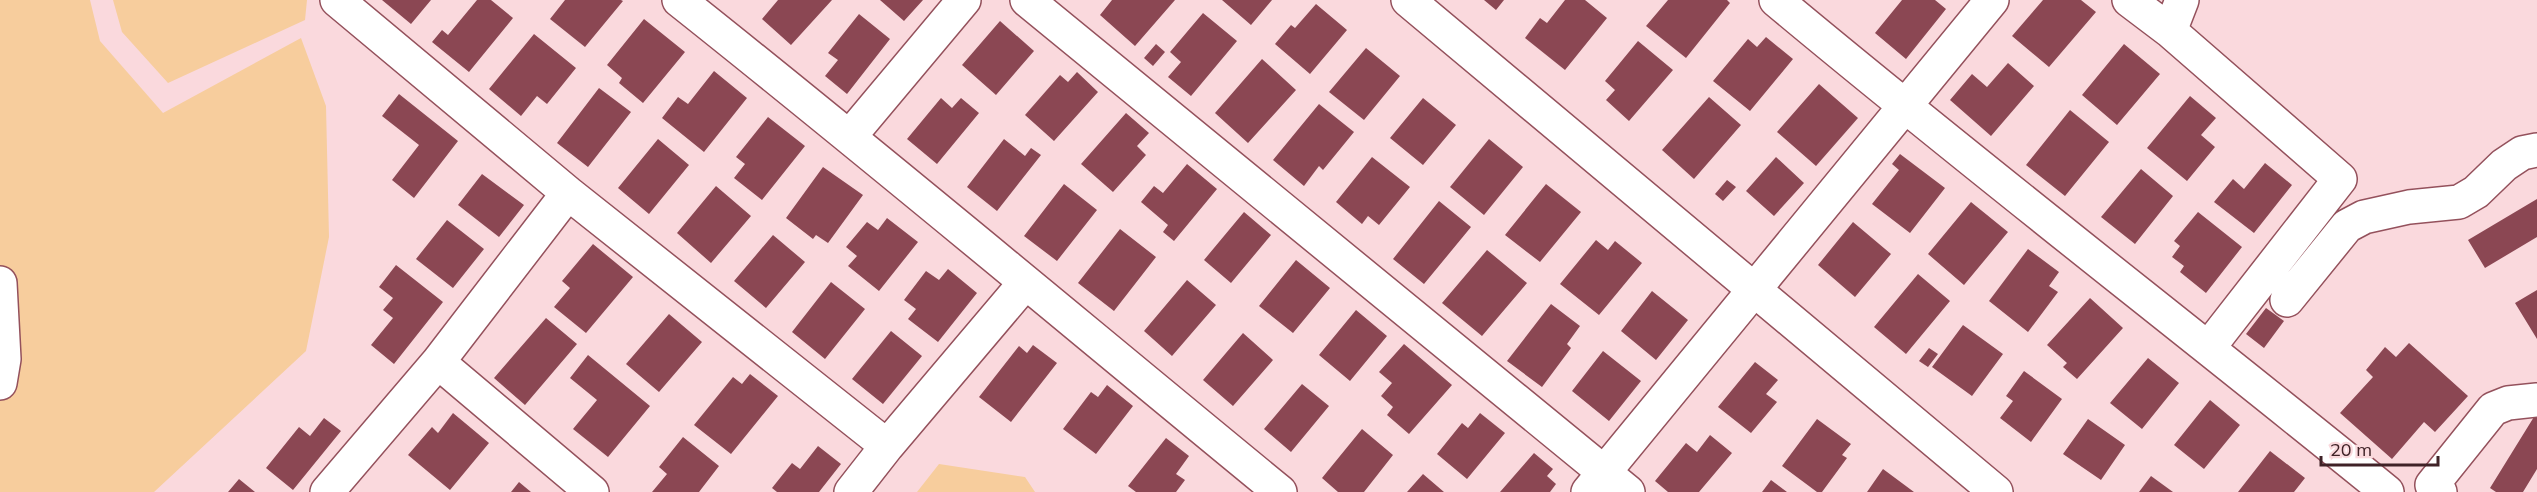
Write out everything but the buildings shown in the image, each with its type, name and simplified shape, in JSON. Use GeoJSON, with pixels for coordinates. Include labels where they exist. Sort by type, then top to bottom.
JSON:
{"type":"FeatureCollection","features":[{"type":"Feature","properties":{"kind":"street"},"geometry":{"type":"LineString","coordinates":[[337,0],[568,193],[887,446]]}},
{"type":"Feature","properties":{"kind":"street"},"geometry":{"type":"LineString","coordinates":[[679,0],[850,136],[1280,492]]}},
{"type":"Feature","properties":{"kind":"street"},"geometry":{"type":"LineString","coordinates":[[850,136],[964,0]]}},
{"type":"Feature","properties":{"kind":"street"},"geometry":{"type":"LineString","coordinates":[[1028,0],[1607,486],[1753,290],[1992,0]]}},
{"type":"Feature","properties":{"kind":"street"},"geometry":{"type":"LineString","coordinates":[[1408,0],[1996,492]]}},
{"type":"Feature","properties":{"kind":"street"},"geometry":{"type":"LineString","coordinates":[[1776,0],[1905,108],[2209,347],[2387,492]]}},
{"type":"Feature","properties":{"kind":"street"},"geometry":{"type":"LineString","coordinates":[[2129,0],[2170,31],[2340,178],[2209,347]]}},
{"type":"Feature","properties":{"kind":"street"},"geometry":{"type":"LineString","coordinates":[[2170,31],[2182,0]]}},
{"type":"Feature","properties":{"kind":"street"},"geometry":{"type":"LineString","coordinates":[[2288,300],[2347,226],[2364,217],[2409,207],[2459,202],[2476,192],[2504,165],[2522,153],[2537,150]]}},
{"type":"Feature","properties":{"kind":"street"},"geometry":{"type":"LineString","coordinates":[[327,492],[438,363],[568,193]]}},
{"type":"Feature","properties":{"kind":"street"},"geometry":{"type":"LineString","coordinates":[[0,283],[4,358],[0,383]]}},
{"type":"Feature","properties":{"kind":"street"},"geometry":{"type":"LineString","coordinates":[[851,492],[1025,283]]}},
{"type":"Feature","properties":{"kind":"street"},"geometry":{"type":"LineString","coordinates":[[438,363],[592,492]]}},
{"type":"Feature","properties":{"kind":"street"},"geometry":{"type":"LineString","coordinates":[[2432,490],[2493,409],[2508,403],[2537,400]]}},
{"type":"Feature","properties":{"kind":"shaded area"},"geometry":{"type":"Polygon","coordinates":[[[0,0],[90,0],[100,41],[163,113],[301,38],[326,106],[329,237],[306,351],[154,492],[0,492],[0,0]]]}},
{"type":"Feature","properties":{"kind":"shaded area"},"geometry":{"type":"Polygon","coordinates":[[[113,0],[307,0],[305,20],[168,83],[122,32],[113,0]]]}},
{"type":"Feature","properties":{"kind":"shaded area"},"geometry":{"type":"Polygon","coordinates":[[[939,464],[1025,477],[1035,492],[917,492],[939,464]]]}}]}
